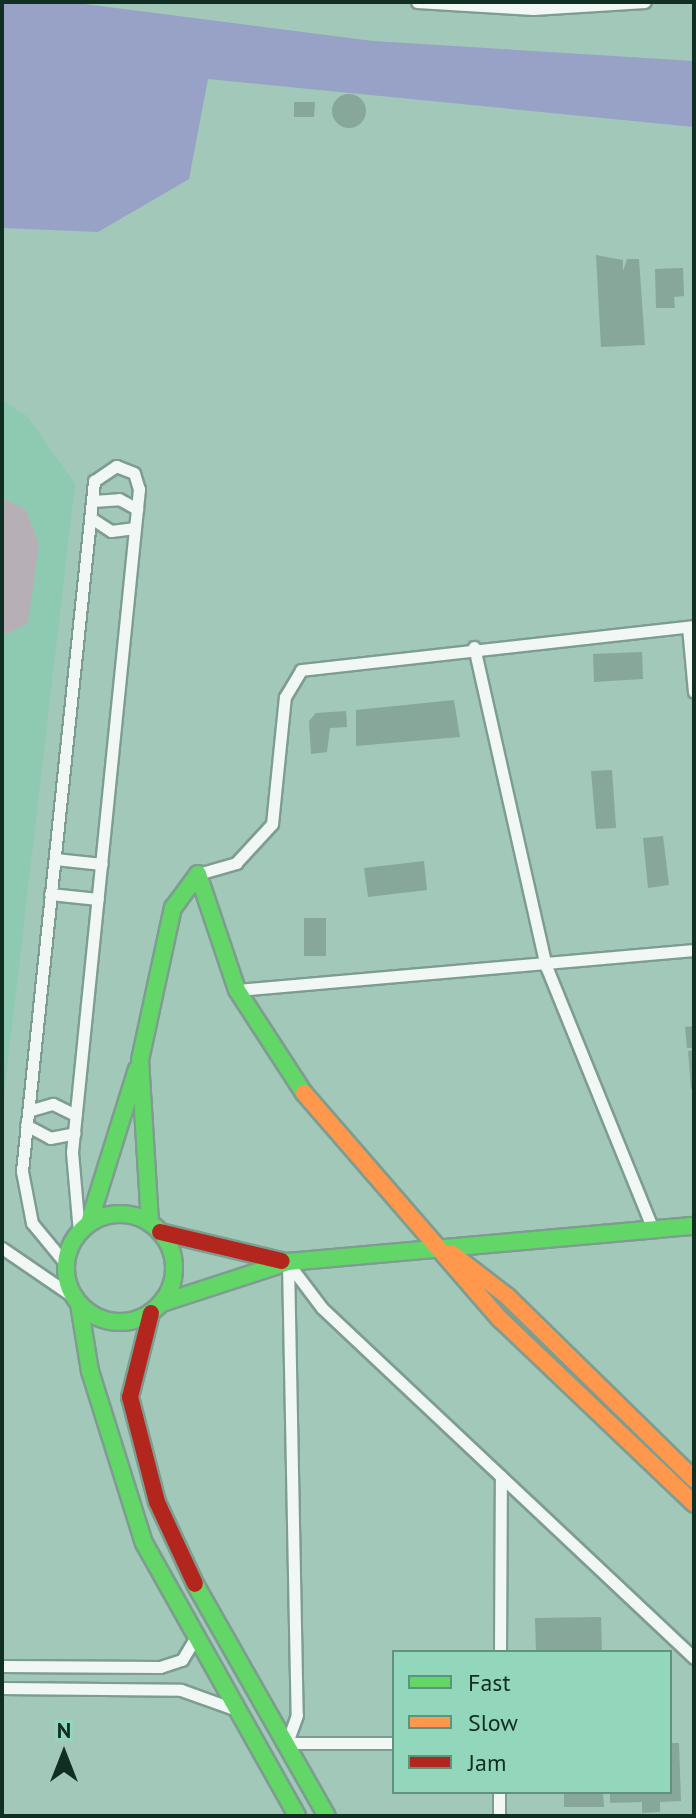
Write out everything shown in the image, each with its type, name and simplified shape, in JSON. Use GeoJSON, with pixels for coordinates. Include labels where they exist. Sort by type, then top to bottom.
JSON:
{"type":"FeatureCollection","features":[{"type":"Feature","properties":{"kind":"street"},"geometry":{"type":"LineString","coordinates":[[417,2],[645,2]]}},
{"type":"Feature","properties":{"kind":"street"},"geometry":{"type":"LineString","coordinates":[[84,1227],[71,1172],[139,481],[116,466],[97,475],[93,501],[26,1125],[26,1206],[41,1238],[65,1263],[117,1470],[144,1543],[194,1640],[297,1816]]}},
{"type":"Feature","properties":{"kind":"street"},"geometry":{"type":"LineString","coordinates":[[93,501],[119,499],[137,509]]}},
{"type":"Feature","properties":{"kind":"street"},"geometry":{"type":"LineString","coordinates":[[91,518],[111,531],[135,528]]}},
{"type":"Feature","properties":{"kind":"street"},"geometry":{"type":"LineString","coordinates":[[65,1263],[84,1227],[140,1060],[173,908],[198,874],[236,863],[272,824],[285,697],[301,670],[474,647],[691,627],[694,692]]}},
{"type":"Feature","properties":{"kind":"street"},"geometry":{"type":"LineString","coordinates":[[474,647],[546,966],[653,1229]]}},
{"type":"Feature","properties":{"kind":"street"},"geometry":{"type":"LineString","coordinates":[[55,859],[102,864]]}},
{"type":"Feature","properties":{"kind":"street"},"geometry":{"type":"LineString","coordinates":[[198,874],[237,990],[294,1082],[523,1342],[694,1504]]}},
{"type":"Feature","properties":{"kind":"street"},"geometry":{"type":"LineString","coordinates":[[50,894],[98,899]]}},
{"type":"Feature","properties":{"kind":"street"},"geometry":{"type":"LineString","coordinates":[[237,990],[546,966],[694,950]]}},
{"type":"Feature","properties":{"kind":"street"},"geometry":{"type":"LineString","coordinates":[[140,1060],[155,1227],[174,1275],[156,1308],[130,1397],[157,1502],[183,1563],[327,1816]]}},
{"type":"Feature","properties":{"kind":"street"},"geometry":{"type":"LineString","coordinates":[[28,1111],[53,1104],[76,1115]]}},
{"type":"Feature","properties":{"kind":"street"},"geometry":{"type":"LineString","coordinates":[[26,1125],[50,1138],[75,1133]]}},
{"type":"Feature","properties":{"kind":"street"},"geometry":{"type":"LineString","coordinates":[[84,1227],[119,1214],[155,1227],[288,1262],[322,1308],[694,1658]]}},
{"type":"Feature","properties":{"kind":"street"},"geometry":{"type":"LineString","coordinates":[[2,1248],[105,1321],[156,1308],[288,1262],[439,1245],[694,1226]]}},
{"type":"Feature","properties":{"kind":"street"},"geometry":{"type":"LineString","coordinates":[[439,1245],[507,1296],[694,1479]]}},
{"type":"Feature","properties":{"kind":"street"},"geometry":{"type":"LineString","coordinates":[[287,1743],[297,1715],[288,1262]]}},
{"type":"Feature","properties":{"kind":"street"},"geometry":{"type":"LineString","coordinates":[[500,1650],[501,1476]]}},
{"type":"Feature","properties":{"kind":"street"},"geometry":{"type":"LineString","coordinates":[[2,1666],[160,1667],[182,1660],[194,1640]]}},
{"type":"Feature","properties":{"kind":"street"},"geometry":{"type":"LineString","coordinates":[[2,1688],[181,1690],[234,1709]]}},
{"type":"Feature","properties":{"kind":"street"},"geometry":{"type":"LineString","coordinates":[[287,1743],[392,1743]]}},
{"type":"Feature","properties":{"kind":"street"},"geometry":{"type":"LineString","coordinates":[[499,1794],[499,1816]]}},
{"type":"Feature","properties":{"kind":"shaded area"},"geometry":{"type":"Polygon","coordinates":[[[2,400],[27,416],[75,484],[2,1112],[2,400]]]}},
{"type":"Feature","properties":{"kind":"shaded area"},"geometry":{"type":"Polygon","coordinates":[[[2,498],[26,510],[39,544],[28,623],[9,633],[2,633],[2,498]]]}},
{"type":"Feature","properties":{"kind":"water"},"geometry":{"type":"Polygon","coordinates":[[[2,2],[69,2],[373,41],[694,61],[694,127],[208,79],[189,179],[98,232],[2,228],[2,2]]]}},
{"type":"Feature","properties":{"kind":"building"},"geometry":{"type":"Polygon","coordinates":[[[349,94],[361,99],[366,111],[361,123],[349,128],[337,123],[332,111],[337,99],[349,94]]]}},
{"type":"Feature","properties":{"kind":"building"},"geometry":{"type":"Polygon","coordinates":[[[294,102],[315,102],[314,117],[294,117],[294,102]]]}},
{"type":"Feature","properties":{"kind":"building"},"geometry":{"type":"Polygon","coordinates":[[[596,255],[623,260],[623,271],[627,259],[639,259],[645,345],[601,347],[596,255]]]}},
{"type":"Feature","properties":{"kind":"building"},"geometry":{"type":"Polygon","coordinates":[[[683,268],[684,296],[674,297],[675,308],[656,308],[655,269],[683,268]]]}},
{"type":"Feature","properties":{"kind":"building"},"geometry":{"type":"Polygon","coordinates":[[[642,652],[643,679],[594,682],[593,654],[642,652]]]}},
{"type":"Feature","properties":{"kind":"building"},"geometry":{"type":"Polygon","coordinates":[[[454,700],[460,737],[356,746],[356,710],[454,700]]]}},
{"type":"Feature","properties":{"kind":"building"},"geometry":{"type":"Polygon","coordinates":[[[346,711],[347,727],[330,728],[327,752],[311,754],[309,721],[316,713],[346,711]]]}},
{"type":"Feature","properties":{"kind":"building"},"geometry":{"type":"Polygon","coordinates":[[[612,770],[616,828],[596,829],[591,771],[612,770]]]}},
{"type":"Feature","properties":{"kind":"building"},"geometry":{"type":"Polygon","coordinates":[[[663,836],[669,885],[648,888],[643,838],[663,836]]]}},
{"type":"Feature","properties":{"kind":"building"},"geometry":{"type":"Polygon","coordinates":[[[424,861],[427,890],[368,897],[364,868],[424,861]]]}},
{"type":"Feature","properties":{"kind":"building"},"geometry":{"type":"Polygon","coordinates":[[[304,918],[326,918],[326,956],[304,956],[304,918]]]}},
{"type":"Feature","properties":{"kind":"building"},"geometry":{"type":"Polygon","coordinates":[[[694,1026],[694,1048],[687,1048],[685,1027],[694,1026]]]}},
{"type":"Feature","properties":{"kind":"building"},"geometry":{"type":"Polygon","coordinates":[[[694,1050],[694,1088],[691,1089],[688,1051],[694,1050]]]}},
{"type":"Feature","properties":{"kind":"building"},"geometry":{"type":"Polygon","coordinates":[[[601,1617],[602,1650],[536,1650],[535,1618],[601,1617]]]}},
{"type":"Feature","properties":{"kind":"building"},"geometry":{"type":"Polygon","coordinates":[[[672,1743],[679,1743],[681,1801],[660,1802],[660,1812],[642,1813],[642,1802],[610,1803],[610,1794],[672,1794],[672,1743]]]}},
{"type":"Feature","properties":{"kind":"building"},"geometry":{"type":"Polygon","coordinates":[[[564,1794],[603,1794],[604,1807],[564,1807],[564,1794]]]}},
{"type":"Feature","properties":{"kind":"traffic: fast"},"geometry":{"type":"LineString","coordinates":[[150,1223],[140,1060],[173,908],[198,874],[237,990],[304,1093]]}},
{"type":"Feature","properties":{"kind":"traffic: fast"},"geometry":{"type":"LineString","coordinates":[[89,1223],[137,1069]]}},
{"type":"Feature","properties":{"kind":"traffic: fast"},"geometry":{"type":"LineString","coordinates":[[120,1214],[141,1218],[158,1230],[170,1247],[174,1268],[170,1289],[158,1306],[141,1318],[120,1322],[99,1318],[82,1306],[70,1289],[66,1268],[70,1247],[82,1230],[99,1218],[120,1214]]}},
{"type":"Feature","properties":{"kind":"traffic: fast"},"geometry":{"type":"LineString","coordinates":[[162,1303],[288,1262],[694,1226]]}},
{"type":"Feature","properties":{"kind":"traffic: fast"},"geometry":{"type":"LineString","coordinates":[[79,1304],[90,1371],[144,1543],[297,1816]]}},
{"type":"Feature","properties":{"kind":"traffic: fast"},"geometry":{"type":"LineString","coordinates":[[195,1584],[327,1816]]}},
{"type":"Feature","properties":{"kind":"traffic: slow"},"geometry":{"type":"LineString","coordinates":[[304,1093],[500,1319],[694,1504]]}},
{"type":"Feature","properties":{"kind":"traffic: slow"},"geometry":{"type":"LineString","coordinates":[[451,1253],[507,1296],[694,1479]]}},
{"type":"Feature","properties":{"kind":"traffic: jam"},"geometry":{"type":"LineString","coordinates":[[160,1232],[282,1261]]}},
{"type":"Feature","properties":{"kind":"traffic: jam"},"geometry":{"type":"LineString","coordinates":[[151,1313],[130,1397],[157,1502],[195,1584]]}}]}
